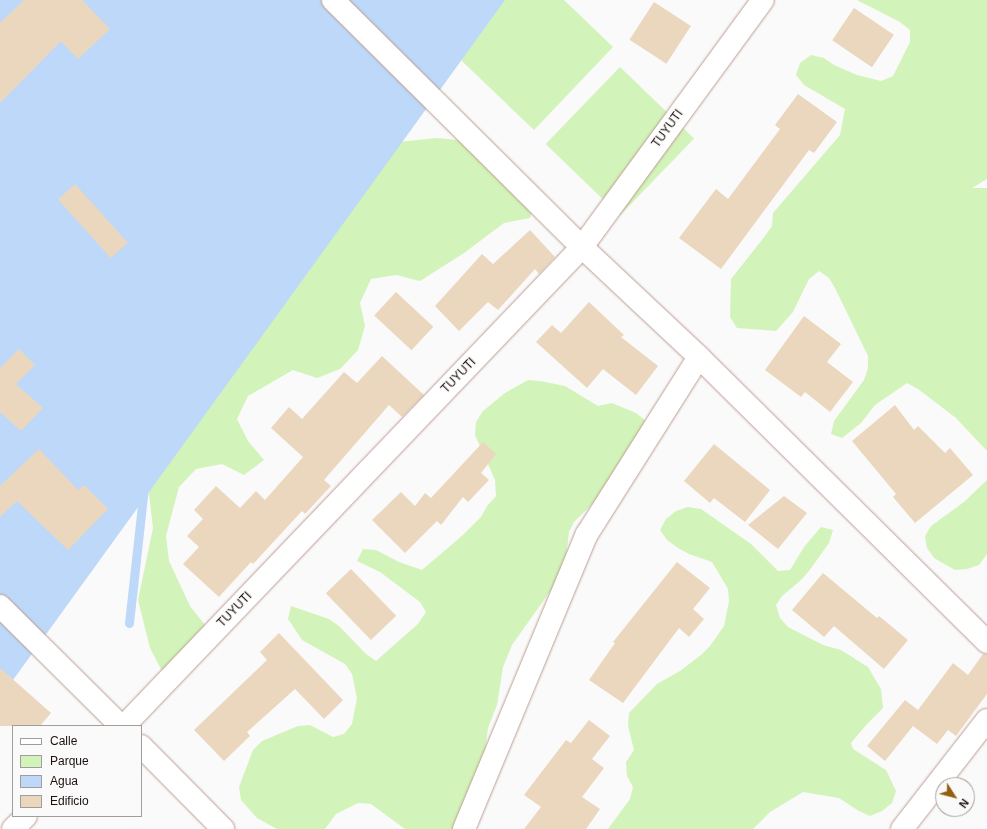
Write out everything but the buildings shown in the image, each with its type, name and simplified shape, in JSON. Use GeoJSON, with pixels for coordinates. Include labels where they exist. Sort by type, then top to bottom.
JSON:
{"type":"FeatureCollection","features":[{"type":"Feature","properties":{"kind":"street"},"geometry":{"type":"LineString","coordinates":[[333,0],[582,247],[699,357],[987,642]]}},
{"type":"Feature","properties":{"kind":"street","name":"TUYUTI"},"geometry":{"type":"LineString","coordinates":[[124,725],[582,247],[763,0]]}},
{"type":"Feature","properties":{"kind":"street"},"geometry":{"type":"LineString","coordinates":[[464,829],[587,534],[699,357]]}},
{"type":"Feature","properties":{"kind":"street"},"geometry":{"type":"LineString","coordinates":[[0,606],[122,725]]}},
{"type":"Feature","properties":{"kind":"street"},"geometry":{"type":"LineString","coordinates":[[902,829],[987,720]]}},
{"type":"Feature","properties":{"kind":"street"},"geometry":{"type":"LineString","coordinates":[[142,747],[223,829]]}},
{"type":"Feature","properties":{"kind":"street"},"geometry":{"type":"LineString","coordinates":[[14,829],[25,817]]}},
{"type":"Feature","properties":{"kind":"green space"},"geometry":{"type":"Polygon","coordinates":[[[440,0],[564,0],[613,47],[534,130],[420,21],[440,0]]]}},
{"type":"Feature","properties":{"kind":"green space"},"geometry":{"type":"Polygon","coordinates":[[[857,0],[987,0],[987,179],[972,188],[987,188],[987,451],[956,418],[918,389],[907,383],[875,405],[861,423],[842,438],[831,434],[834,421],[864,380],[868,368],[868,356],[835,288],[829,278],[819,271],[809,279],[793,312],[776,331],[737,328],[730,317],[731,279],[772,226],[773,213],[840,135],[845,109],[804,85],[796,75],[800,63],[811,55],[824,58],[834,65],[857,75],[881,81],[893,76],[910,42],[910,30],[900,22],[857,0]]]}},
{"type":"Feature","properties":{"kind":"green space"},"geometry":{"type":"Polygon","coordinates":[[[620,67],[694,139],[620,216],[546,144],[620,67]]]}},
{"type":"Feature","properties":{"kind":"green space"},"geometry":{"type":"Polygon","coordinates":[[[437,138],[486,143],[524,174],[538,194],[530,218],[504,223],[464,253],[420,281],[396,275],[371,279],[360,303],[365,326],[358,350],[340,369],[317,378],[293,370],[248,396],[237,419],[248,441],[264,460],[244,475],[222,464],[196,469],[179,487],[166,536],[169,561],[190,606],[205,625],[162,671],[150,648],[138,600],[153,528],[147,477],[388,143],[437,138]]]}},
{"type":"Feature","properties":{"kind":"green space"},"geometry":{"type":"Polygon","coordinates":[[[528,380],[565,386],[598,406],[612,403],[636,413],[646,421],[620,477],[574,522],[569,532],[566,557],[556,583],[512,645],[503,667],[497,705],[488,728],[480,790],[470,829],[405,829],[371,804],[358,803],[336,814],[325,829],[277,829],[257,818],[241,800],[239,787],[253,750],[262,741],[298,726],[310,725],[333,737],[344,734],[352,724],[357,698],[352,674],[345,664],[302,640],[288,619],[291,606],[329,619],[339,626],[365,653],[376,661],[418,624],[426,612],[420,602],[380,572],[357,561],[363,549],[376,550],[399,562],[422,570],[463,535],[481,517],[487,506],[496,496],[495,480],[475,435],[476,422],[483,411],[505,393],[528,380]]]}},
{"type":"Feature","properties":{"kind":"green space"},"geometry":{"type":"Polygon","coordinates":[[[987,480],[987,554],[979,565],[967,569],[955,570],[934,558],[927,548],[925,536],[931,526],[964,502],[987,480]]]}},
{"type":"Feature","properties":{"kind":"green space"},"geometry":{"type":"Polygon","coordinates":[[[688,507],[701,509],[751,544],[778,571],[790,570],[804,547],[821,527],[833,530],[829,543],[809,571],[782,596],[776,605],[780,618],[788,627],[823,645],[841,650],[868,667],[881,689],[883,708],[851,743],[853,749],[886,770],[896,791],[892,803],[882,811],[870,816],[839,798],[803,792],[770,812],[753,829],[608,829],[630,799],[633,787],[627,776],[626,762],[634,750],[628,726],[629,713],[657,684],[680,671],[701,655],[710,646],[724,626],[729,601],[728,589],[712,562],[689,554],[678,548],[667,540],[660,530],[666,519],[676,511],[688,507]]]}},
{"type":"Feature","properties":{"kind":"water"},"geometry":{"type":"Polygon","coordinates":[[[0,0],[505,0],[0,698],[0,0]]]}},
{"type":"Feature","properties":{"kind":"waterway"},"geometry":{"type":"LineString","coordinates":[[129,623],[144,488]]}}]}
